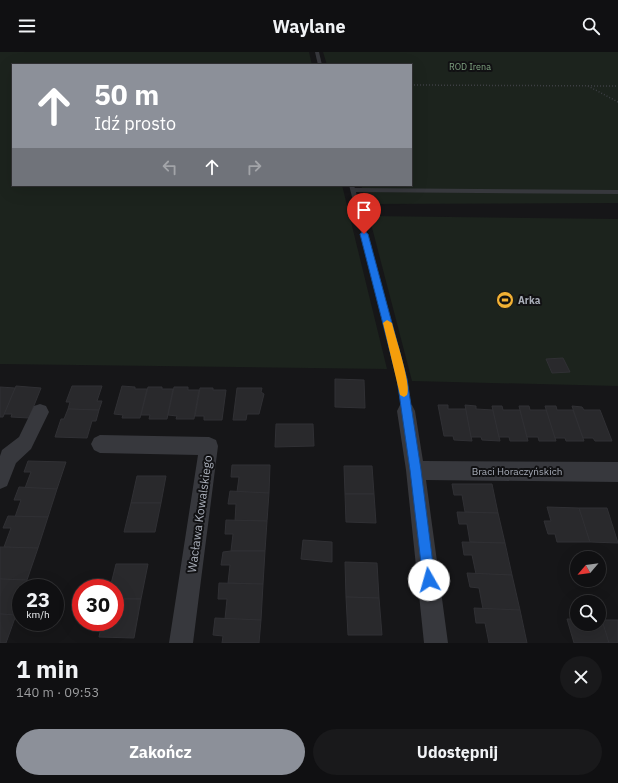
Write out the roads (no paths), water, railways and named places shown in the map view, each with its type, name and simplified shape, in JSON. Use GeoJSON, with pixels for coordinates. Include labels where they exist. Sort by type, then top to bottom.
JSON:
{"type":"FeatureCollection","features":[{"type":"Feature","properties":{"kind":"street"},"geometry":{"type":"LineString","coordinates":[[406,411],[415,470],[436,643]]}},
{"type":"Feature","properties":{"kind":"street"},"geometry":{"type":"LineString","coordinates":[[0,479],[5,456],[25,443],[40,412]]}},
{"type":"Feature","properties":{"kind":"street","name":"Wacława Kowalskiego"},"geometry":{"type":"LineString","coordinates":[[100,444],[209,446],[181,643]]}},
{"type":"Feature","properties":{"kind":"street","name":"Braci Horaczyńskich"},"geometry":{"type":"LineString","coordinates":[[415,470],[618,472]]}},
{"type":"Feature","properties":{"kind":"lane"},"geometry":{"type":"LineString","coordinates":[[317,52],[320,64]]}},
{"type":"Feature","properties":{"kind":"lane"},"geometry":{"type":"LineString","coordinates":[[406,411],[402,379],[352,188],[618,192]]}},
{"type":"Feature","properties":{"kind":"place","name":"Arka"},"geometry":{"type":"Point","coordinates":[505,300]}},
{"type":"Feature","properties":{"kind":"park label","name":"ROD Irena"},"geometry":{"type":"Point","coordinates":[470,67]}}]}
